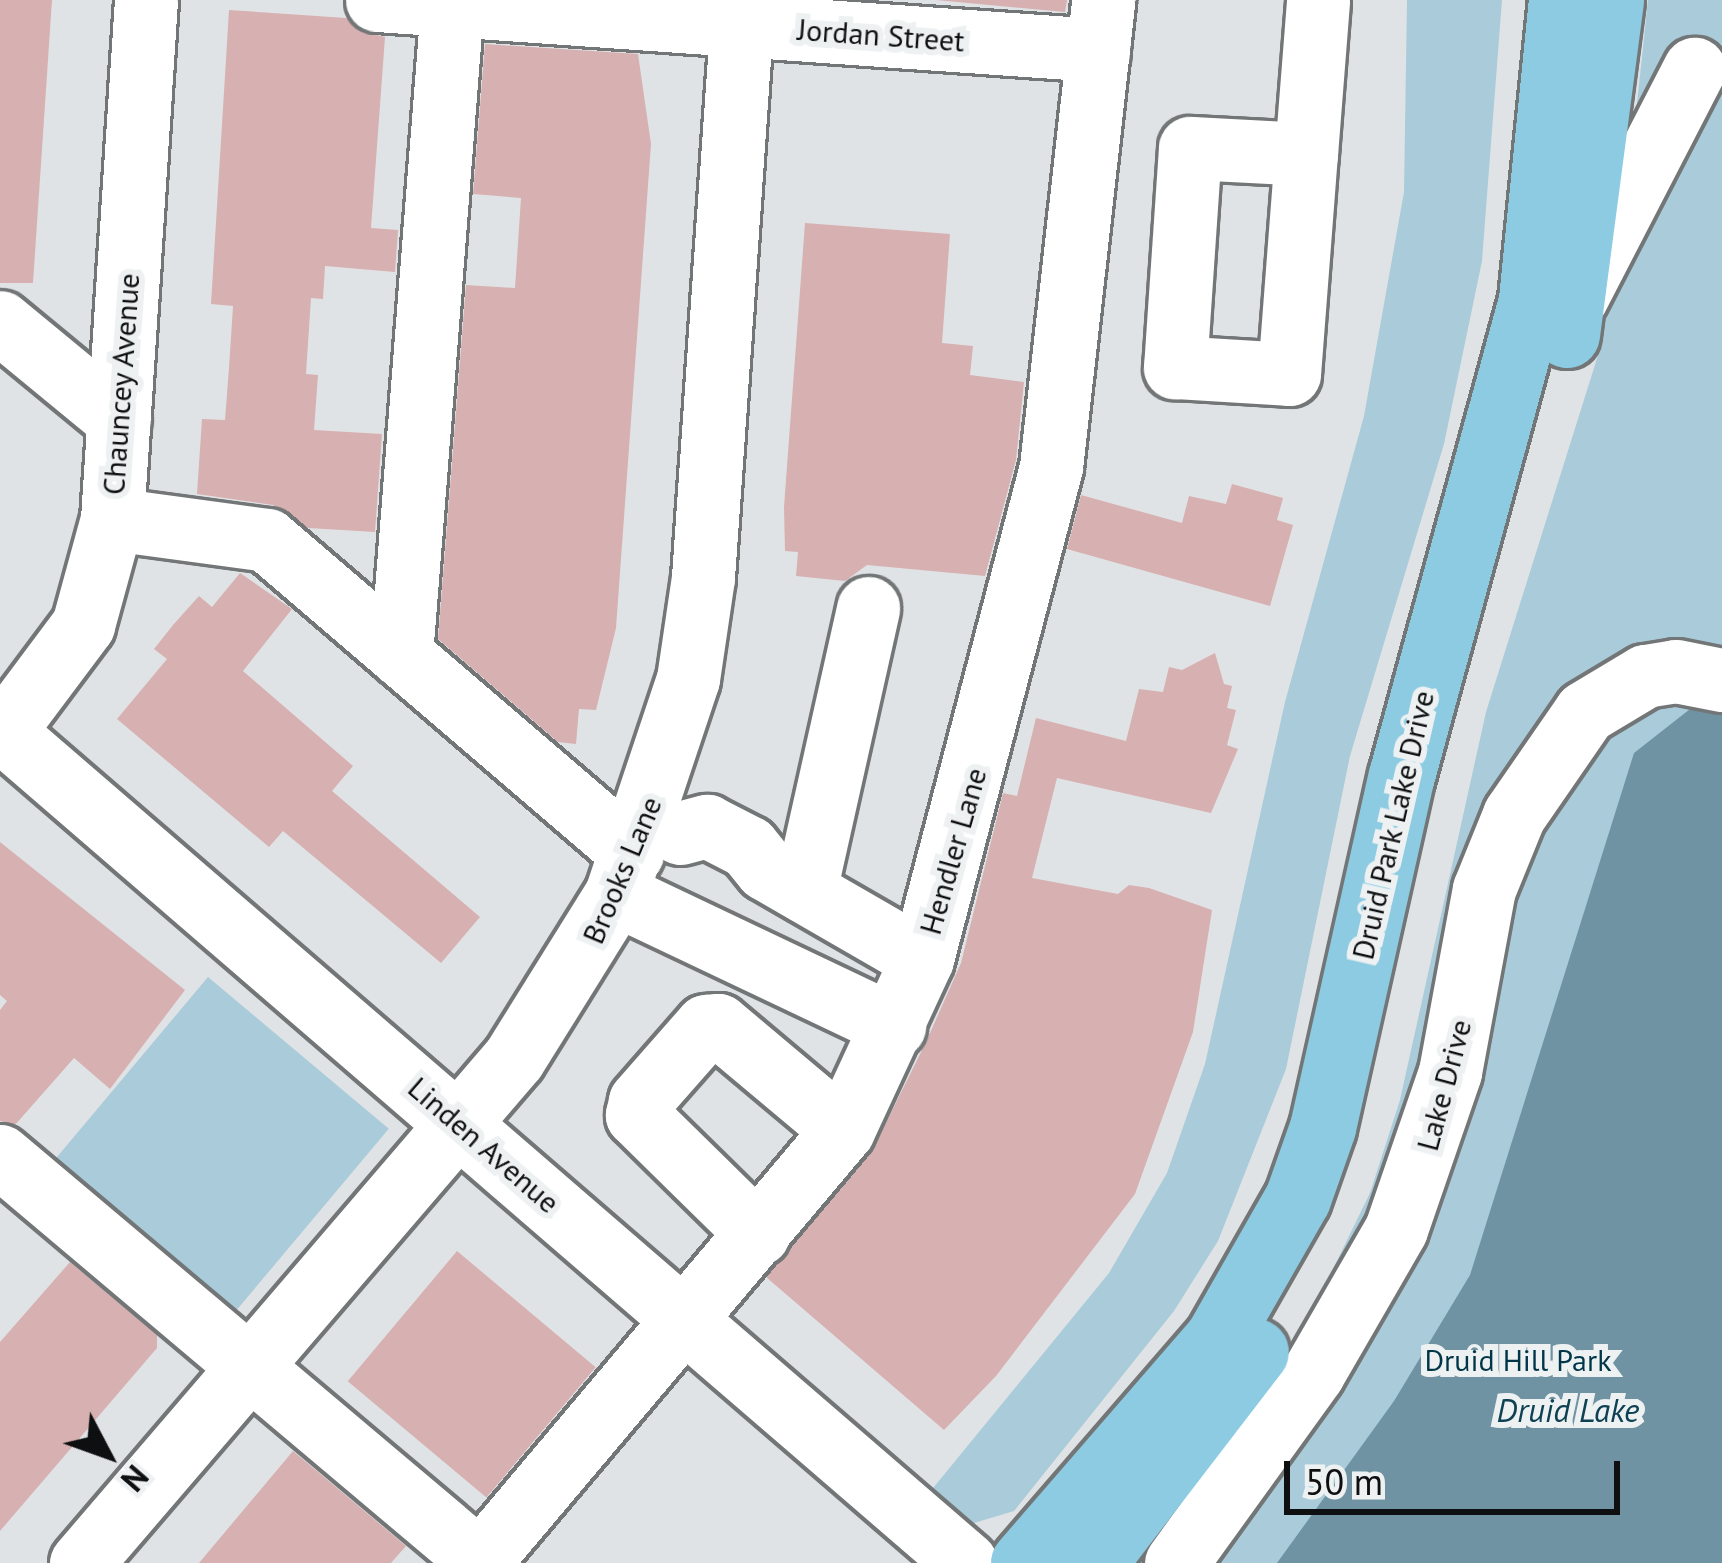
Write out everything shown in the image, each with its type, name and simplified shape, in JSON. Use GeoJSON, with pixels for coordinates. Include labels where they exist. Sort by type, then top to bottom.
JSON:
{"type":"FeatureCollection","features":[{"type":"Feature","properties":{"kind":"main road","name":"Druid Park Lake Drive"},"geometry":{"type":"LineString","coordinates":[[1024,1563],[1218,1339],[1281,1234],[1323,1128],[1402,776],[1532,300],[1562,0]]}},
{"type":"Feature","properties":{"kind":"main road","name":"Druid Park Lake Drive"},"geometry":{"type":"LineString","coordinates":[[1094,1563],[1238,1383],[1290,1296],[1360,1141],[1440,767],[1575,300],[1611,0]]}},
{"type":"Feature","properties":{"kind":"street","name":"Chauncey Avenue"},"geometry":{"type":"LineString","coordinates":[[1,733],[83,625],[112,520],[146,0]]}},
{"type":"Feature","properties":{"kind":"street","name":"Jordan Street"},"geometry":{"type":"LineString","coordinates":[[377,0],[1100,25]]}},
{"type":"Feature","properties":{"kind":"street"},"geometry":{"type":"LineString","coordinates":[[1306,154],[1190,148],[1174,367],[1289,374],[1318,0]]}},
{"type":"Feature","properties":{"kind":"street"},"geometry":{"type":"LineString","coordinates":[[401,655],[452,5]]}},
{"type":"Feature","properties":{"kind":"street","name":"Brooks Lane"},"geometry":{"type":"LineString","coordinates":[[81,1563],[553,1004],[644,850],[688,680],[704,577],[742,13]]}},
{"type":"Feature","properties":{"kind":"street","name":"Hendler Lane"},"geometry":{"type":"LineString","coordinates":[[479,1562],[689,1322],[843,1130],[922,959],[1051,466],[1100,25]]}},
{"type":"Feature","properties":{"kind":"street"},"geometry":{"type":"LineString","coordinates":[[1575,300],[1694,69]]}},
{"type":"Feature","properties":{"kind":"street"},"geometry":{"type":"LineString","coordinates":[[1085,172],[1188,176]]}},
{"type":"Feature","properties":{"kind":"street"},"geometry":{"type":"LineString","coordinates":[[0,322],[118,420]]}},
{"type":"Feature","properties":{"kind":"street"},"geometry":{"type":"LineString","coordinates":[[112,520],[267,540],[401,655],[644,850],[894,1026]]}},
{"type":"Feature","properties":{"kind":"street"},"geometry":{"type":"LineString","coordinates":[[786,880],[868,608]]}},
{"type":"Feature","properties":{"kind":"street","name":"Lake Drive"},"geometry":{"type":"LineString","coordinates":[[1176,1563],[1312,1373],[1404,1212],[1450,1072],[1484,889],[1514,815],[1585,712],[1645,676],[1676,671],[1722,680]]}},
{"type":"Feature","properties":{"kind":"street","name":"Linden Avenue"},"geometry":{"type":"LineString","coordinates":[[1,733],[457,1120],[965,1563]]}},
{"type":"Feature","properties":{"kind":"street"},"geometry":{"type":"LineString","coordinates":[[644,850],[707,826],[748,847],[786,880],[922,959]]}},
{"type":"Feature","properties":{"kind":"street"},"geometry":{"type":"LineString","coordinates":[[758,1234],[637,1114],[640,1101],[706,1026],[718,1025],[843,1130]]}},
{"type":"Feature","properties":{"kind":"street"},"geometry":{"type":"LineString","coordinates":[[7,1175],[249,1366],[479,1562]]}},
{"type":"Feature","properties":{"kind":"green space"},"geometry":{"type":"Polygon","coordinates":[[[1407,0],[1502,0],[1482,261],[1444,444],[1350,756],[1286,1069],[1218,1241],[1174,1311],[1014,1511],[974,1523],[929,1493],[1109,1273],[1167,1173],[1205,1064],[1285,702],[1364,416],[1404,192],[1407,0]]]}},
{"type":"Feature","properties":{"kind":"green space","name":"Druid Hill Park"},"geometry":{"type":"Polygon","coordinates":[[[1648,0],[1722,0],[1722,1563],[1134,1563],[1293,1351],[1370,1193],[1400,1100],[1486,712],[1599,352],[1624,226],[1648,0]]]}},
{"type":"Feature","properties":{"kind":"green space"},"geometry":{"type":"Polygon","coordinates":[[[208,977],[389,1129],[222,1328],[41,1176],[208,977]]]}},
{"type":"Feature","properties":{"kind":"water","name":"Druid Lake"},"geometry":{"type":"Polygon","coordinates":[[[1699,702],[1722,708],[1722,1563],[1277,1563],[1394,1401],[1470,1275],[1634,753],[1699,702]]]}},
{"type":"Feature","properties":{"kind":"building"},"geometry":{"type":"Polygon","coordinates":[[[0,0],[52,0],[33,283],[0,283],[0,0]]]}},
{"type":"Feature","properties":{"kind":"building"},"geometry":{"type":"Polygon","coordinates":[[[936,0],[1067,0],[1065,12],[936,0]]]}},
{"type":"Feature","properties":{"kind":"building"},"geometry":{"type":"Polygon","coordinates":[[[229,10],[346,18],[358,30],[385,37],[371,228],[398,230],[395,272],[325,266],[323,299],[311,298],[306,374],[318,375],[314,430],[382,434],[375,532],[308,528],[273,505],[197,494],[202,419],[225,420],[229,368],[233,306],[211,304],[229,10]]]}},
{"type":"Feature","properties":{"kind":"building"},"geometry":{"type":"Polygon","coordinates":[[[485,44],[638,54],[651,144],[616,628],[596,710],[579,709],[576,744],[558,742],[438,639],[466,285],[515,288],[521,198],[473,194],[485,44]]]}},
{"type":"Feature","properties":{"kind":"building"},"geometry":{"type":"Polygon","coordinates":[[[805,223],[950,234],[942,343],[973,346],[970,375],[1024,382],[1016,460],[985,576],[867,565],[845,581],[796,576],[798,552],[785,551],[784,507],[805,223]]]}},
{"type":"Feature","properties":{"kind":"building"},"geometry":{"type":"Polygon","coordinates":[[[1232,484],[1283,498],[1277,520],[1293,525],[1270,606],[1067,549],[1081,495],[1182,523],[1189,496],[1226,504],[1232,484]]]}},
{"type":"Feature","properties":{"kind":"building"},"geometry":{"type":"Polygon","coordinates":[[[240,573],[292,609],[243,671],[353,766],[332,791],[480,917],[441,963],[283,831],[269,847],[117,719],[167,659],[154,649],[173,625],[199,596],[212,607],[240,573]]]}},
{"type":"Feature","properties":{"kind":"building"},"geometry":{"type":"Polygon","coordinates":[[[1215,653],[1224,684],[1232,686],[1227,708],[1236,710],[1227,745],[1238,749],[1211,813],[1057,778],[1032,878],[1118,894],[1129,885],[1149,888],[1212,910],[1193,1032],[1135,1194],[996,1376],[944,1430],[766,1277],[871,1153],[926,1042],[961,963],[1003,793],[1017,796],[1036,718],[1126,741],[1139,689],[1163,692],[1169,667],[1182,670],[1215,653]]]}},
{"type":"Feature","properties":{"kind":"building"},"geometry":{"type":"Polygon","coordinates":[[[0,842],[185,990],[110,1089],[74,1058],[15,1125],[0,1121],[0,1010],[7,1001],[0,995],[0,842]]]}},
{"type":"Feature","properties":{"kind":"building"},"geometry":{"type":"Polygon","coordinates":[[[457,1251],[596,1367],[486,1498],[348,1381],[457,1251]]]}},
{"type":"Feature","properties":{"kind":"building"},"geometry":{"type":"Polygon","coordinates":[[[70,1262],[157,1335],[157,1348],[0,1531],[0,1342],[70,1262]]]}},
{"type":"Feature","properties":{"kind":"building"},"geometry":{"type":"Polygon","coordinates":[[[293,1451],[406,1546],[391,1563],[199,1563],[293,1451]]]}}]}
